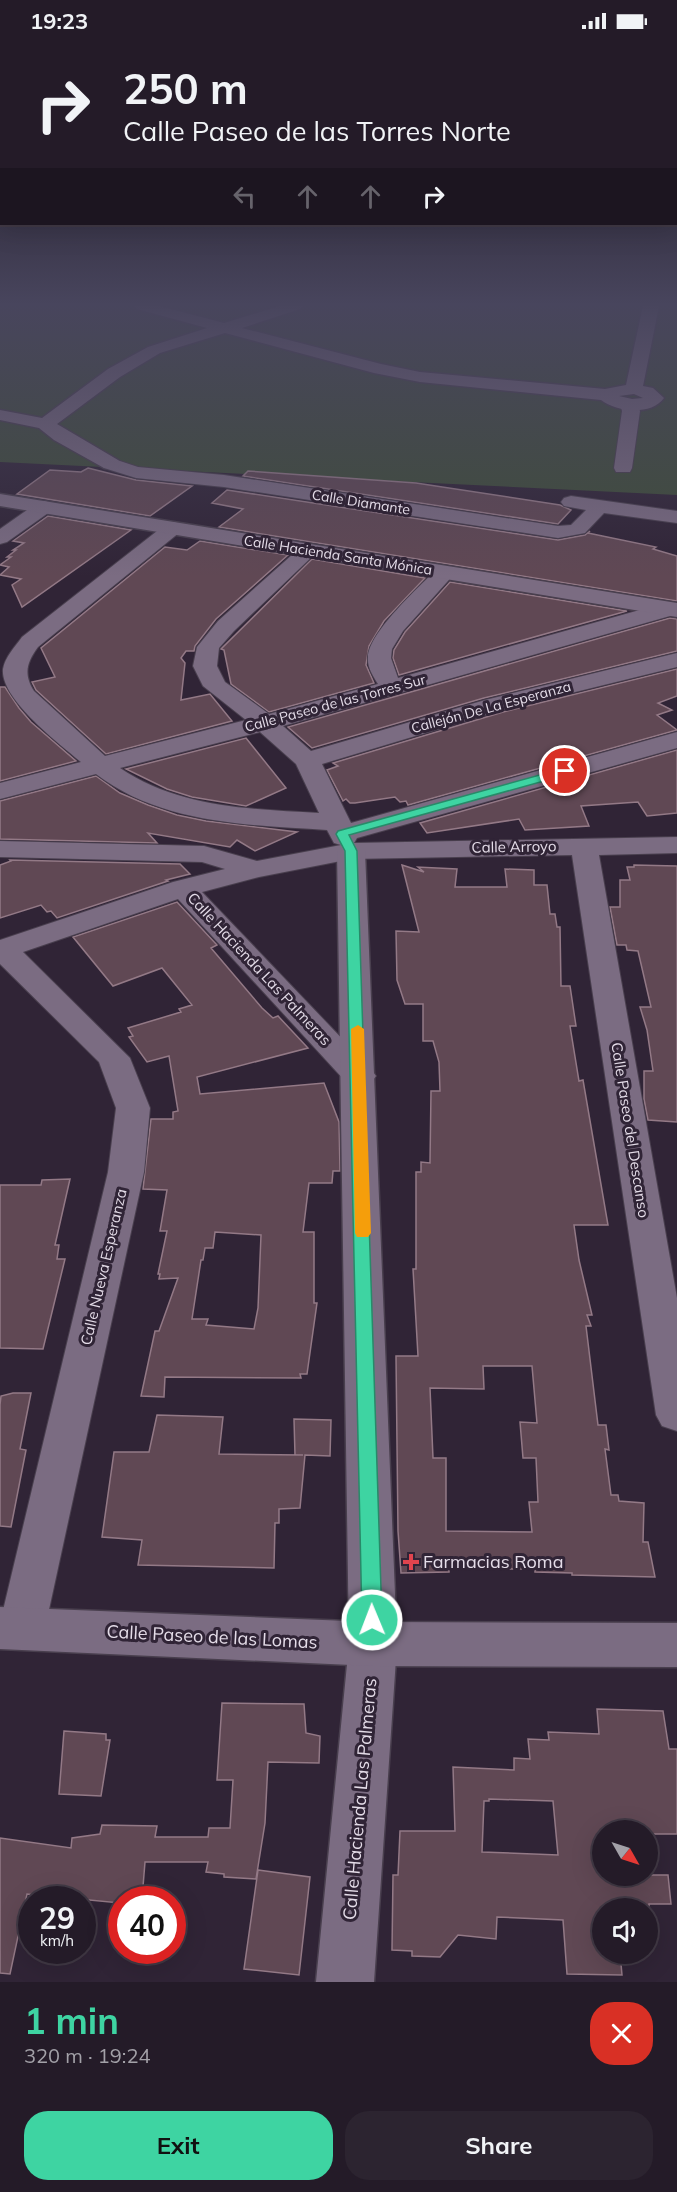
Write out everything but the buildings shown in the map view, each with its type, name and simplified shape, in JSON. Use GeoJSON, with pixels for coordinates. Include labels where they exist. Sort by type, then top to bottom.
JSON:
{"type":"FeatureCollection","features":[{"type":"Feature","properties":{"kind":"street"},"geometry":{"type":"LineString","coordinates":[[45,424],[82,397]]}},
{"type":"Feature","properties":{"kind":"street"},"geometry":{"type":"LineString","coordinates":[[622,468],[632,411],[632,397],[650,402],[655,398],[677,400]]}},
{"type":"Feature","properties":{"kind":"street"},"geometry":{"type":"LineString","coordinates":[[0,415],[45,424],[61,436],[111,464]]}},
{"type":"Feature","properties":{"kind":"street","name":"Calle Diamante"},"geometry":{"type":"LineString","coordinates":[[111,464],[136,472],[224,481],[558,532],[573,532],[582,529],[599,506]]}},
{"type":"Feature","properties":{"kind":"street","name":"Calle Hacienda Santa Mónica"},"geometry":{"type":"LineString","coordinates":[[0,500],[673,610]]}},
{"type":"Feature","properties":{"kind":"street"},"geometry":{"type":"LineString","coordinates":[[571,502],[677,517]]}},
{"type":"Feature","properties":{"kind":"street"},"geometry":{"type":"LineString","coordinates":[[0,538],[44,507]]}},
{"type":"Feature","properties":{"kind":"street"},"geometry":{"type":"LineString","coordinates":[[173,528],[30,642],[16,662],[16,683],[34,707],[98,764],[132,787],[193,807],[343,836]]}},
{"type":"Feature","properties":{"kind":"street"},"geometry":{"type":"LineString","coordinates":[[309,550],[226,626],[208,646],[205,666],[215,686],[265,723],[307,760],[343,836]]}},
{"type":"Feature","properties":{"kind":"street"},"geometry":{"type":"LineString","coordinates":[[392,688],[382,671],[379,655],[384,639],[445,572]]}},
{"type":"Feature","properties":{"kind":"street","name":"Calle Paseo de las Torres Sur"},"geometry":{"type":"LineString","coordinates":[[0,791],[265,723],[673,610]]}},
{"type":"Feature","properties":{"kind":"street","name":"Callejón De La Esperanza"},"geometry":{"type":"LineString","coordinates":[[307,760],[494,705],[677,660]]}},
{"type":"Feature","properties":{"kind":"street"},"geometry":{"type":"LineString","coordinates":[[1,949],[183,888],[256,869],[343,836],[677,740]]}},
{"type":"Feature","properties":{"kind":"street","name":"Calle Arroyo"},"geometry":{"type":"LineString","coordinates":[[343,836],[584,846],[677,845]]}},
{"type":"Feature","properties":{"kind":"street","name":"Calle Hacienda Las Palmeras"},"geometry":{"type":"LineString","coordinates":[[343,836],[359,1076],[373,1644],[345,1982]]}},
{"type":"Feature","properties":{"kind":"street","name":"Calle Paseo del Descanso"},"geometry":{"type":"LineString","coordinates":[[584,846],[677,1415]]}},
{"type":"Feature","properties":{"kind":"street"},"geometry":{"type":"LineString","coordinates":[[0,849],[204,854],[256,869]]}},
{"type":"Feature","properties":{"kind":"street","name":"Calle Hacienda Las Palmeras"},"geometry":{"type":"LineString","coordinates":[[183,888],[359,1076]]}},
{"type":"Feature","properties":{"kind":"street","name":"Calle Nueva Esperanza"},"geometry":{"type":"LineString","coordinates":[[1,949],[114,1059],[132,1108],[126,1172],[11,1628]]}},
{"type":"Feature","properties":{"kind":"street","name":"Calle Paseo de las Lomas"},"geometry":{"type":"LineString","coordinates":[[11,1628],[373,1644],[677,1646]]}},
{"type":"Feature","properties":{"kind":"green space"},"geometry":{"type":"Polygon","coordinates":[[[0,397],[677,397],[677,495],[0,462],[0,397]]]}},
{"type":"Feature","properties":{"kind":"slow traffic"},"geometry":{"type":"LineString","coordinates":[[358,1029],[363,1233]]}},
{"type":"Feature","properties":{"kind":"place","name":"Farmacias Roma"},"geometry":{"type":"Point","coordinates":[411,1562]}},
{"type":"Feature","properties":{"kind":"route"},"geometry":{"type":"LineString","coordinates":[[372,1620],[359,1076],[351,851],[342,834],[565,771]]}}]}
